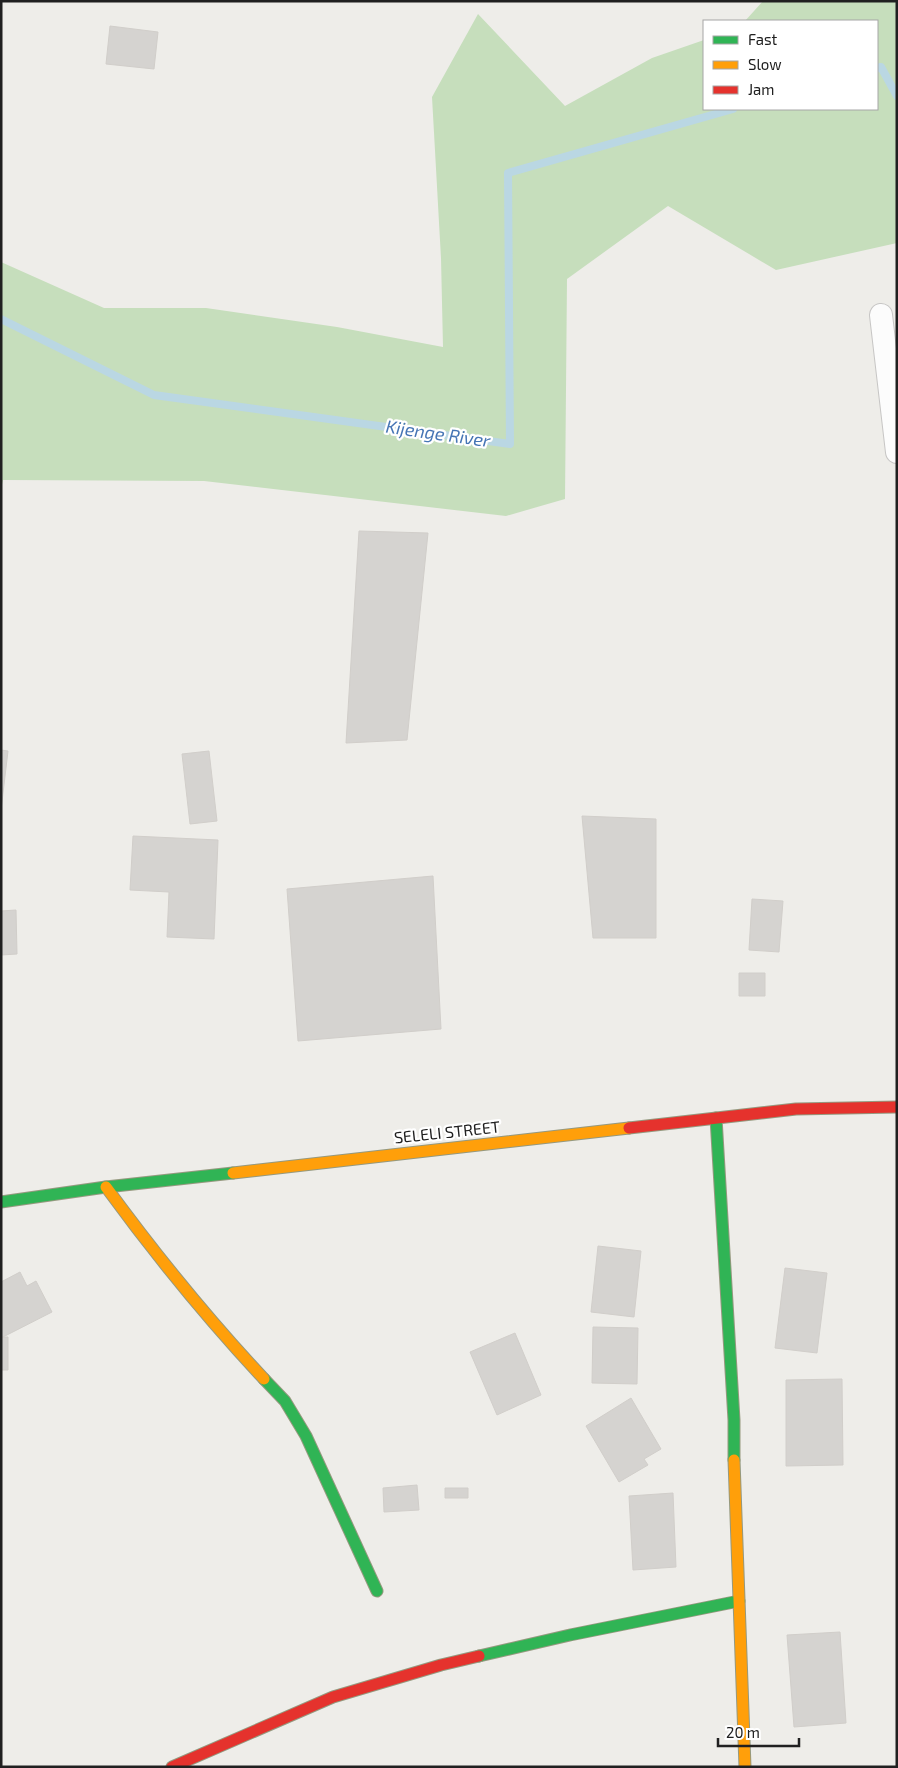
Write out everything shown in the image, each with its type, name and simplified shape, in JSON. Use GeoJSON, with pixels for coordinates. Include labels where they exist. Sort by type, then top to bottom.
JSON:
{"type":"FeatureCollection","features":[{"type":"Feature","properties":{"kind":"street"},"geometry":{"type":"LineString","coordinates":[[881,314],[897,452]]}},
{"type":"Feature","properties":{"kind":"street","name":"SELELI STREET"},"geometry":{"type":"LineString","coordinates":[[1,1202],[106,1187],[796,1109],[897,1107]]}},
{"type":"Feature","properties":{"kind":"street"},"geometry":{"type":"LineString","coordinates":[[716,1118],[734,1420],[745,1767]]}},
{"type":"Feature","properties":{"kind":"street"},"geometry":{"type":"LineString","coordinates":[[106,1187],[150,1246],[234,1347],[285,1401],[306,1436],[377,1592]]}},
{"type":"Feature","properties":{"kind":"street"},"geometry":{"type":"LineString","coordinates":[[172,1767],[333,1697],[432,1668],[570,1635],[739,1600]]}},
{"type":"Feature","properties":{"kind":"green space"},"geometry":{"type":"Polygon","coordinates":[[[763,1],[897,1],[897,243],[776,270],[668,206],[567,279],[565,499],[506,516],[204,481],[3,480],[1,489],[1,262],[104,308],[206,308],[337,327],[443,347],[441,258],[432,97],[478,14],[565,106],[652,58],[703,40],[703,110],[878,110],[878,20],[746,20],[763,1]]]}},
{"type":"Feature","properties":{"kind":"building"},"geometry":{"type":"Polygon","coordinates":[[[110,26],[158,32],[154,69],[106,64],[110,26]]]}},
{"type":"Feature","properties":{"kind":"building"},"geometry":{"type":"Polygon","coordinates":[[[359,531],[428,533],[407,740],[346,743],[359,531]]]}},
{"type":"Feature","properties":{"kind":"building"},"geometry":{"type":"Polygon","coordinates":[[[1,750],[8,751],[1,810],[1,750]]]}},
{"type":"Feature","properties":{"kind":"building"},"geometry":{"type":"Polygon","coordinates":[[[209,751],[217,821],[190,824],[182,754],[209,751]]]}},
{"type":"Feature","properties":{"kind":"building"},"geometry":{"type":"Polygon","coordinates":[[[582,816],[656,819],[656,938],[593,938],[582,816]]]}},
{"type":"Feature","properties":{"kind":"building"},"geometry":{"type":"Polygon","coordinates":[[[133,836],[218,840],[214,939],[167,937],[169,892],[130,890],[133,836]]]}},
{"type":"Feature","properties":{"kind":"building"},"geometry":{"type":"Polygon","coordinates":[[[433,876],[441,1029],[298,1041],[287,889],[433,876]]]}},
{"type":"Feature","properties":{"kind":"building"},"geometry":{"type":"Polygon","coordinates":[[[752,899],[783,901],[779,952],[749,950],[752,899]]]}},
{"type":"Feature","properties":{"kind":"building"},"geometry":{"type":"Polygon","coordinates":[[[16,910],[17,954],[1,955],[1,911],[16,910]]]}},
{"type":"Feature","properties":{"kind":"building"},"geometry":{"type":"Polygon","coordinates":[[[739,973],[765,973],[765,996],[739,996],[739,973]]]}},
{"type":"Feature","properties":{"kind":"building"},"geometry":{"type":"Polygon","coordinates":[[[598,1246],[641,1251],[634,1317],[591,1312],[598,1246]]]}},
{"type":"Feature","properties":{"kind":"building"},"geometry":{"type":"Polygon","coordinates":[[[785,1268],[827,1273],[817,1353],[775,1348],[785,1268]]]}},
{"type":"Feature","properties":{"kind":"building"},"geometry":{"type":"Polygon","coordinates":[[[20,1272],[27,1286],[36,1281],[52,1312],[1,1338],[1,1282],[20,1272]]]}},
{"type":"Feature","properties":{"kind":"building"},"geometry":{"type":"Polygon","coordinates":[[[593,1327],[638,1328],[637,1384],[592,1383],[593,1327]]]}},
{"type":"Feature","properties":{"kind":"building"},"geometry":{"type":"Polygon","coordinates":[[[515,1333],[541,1395],[497,1415],[470,1352],[515,1333]]]}},
{"type":"Feature","properties":{"kind":"building"},"geometry":{"type":"Polygon","coordinates":[[[1,1337],[8,1337],[8,1370],[1,1370],[1,1337]]]}},
{"type":"Feature","properties":{"kind":"building"},"geometry":{"type":"Polygon","coordinates":[[[842,1379],[843,1465],[786,1466],[786,1380],[842,1379]]]}},
{"type":"Feature","properties":{"kind":"building"},"geometry":{"type":"Polygon","coordinates":[[[631,1398],[661,1449],[644,1459],[648,1465],[619,1482],[586,1426],[631,1398]]]}},
{"type":"Feature","properties":{"kind":"building"},"geometry":{"type":"Polygon","coordinates":[[[417,1485],[419,1510],[384,1512],[383,1488],[417,1485]]]}},
{"type":"Feature","properties":{"kind":"building"},"geometry":{"type":"Polygon","coordinates":[[[445,1488],[468,1488],[468,1498],[445,1498],[445,1488]]]}},
{"type":"Feature","properties":{"kind":"building"},"geometry":{"type":"Polygon","coordinates":[[[673,1493],[676,1567],[633,1570],[629,1496],[673,1493]]]}},
{"type":"Feature","properties":{"kind":"building"},"geometry":{"type":"Polygon","coordinates":[[[840,1632],[846,1723],[794,1727],[787,1635],[840,1632]]]}},
{"type":"Feature","properties":{"kind":"waterway","name":"Kijenge River"},"geometry":{"type":"LineString","coordinates":[[878,68],[881,67],[897,96]]}},
{"type":"Feature","properties":{"kind":"waterway","name":"Kijenge River"},"geometry":{"type":"LineString","coordinates":[[1,319],[154,395],[510,444],[508,173],[729,110]]}},
{"type":"Feature","properties":{"kind":"traffic: fast"},"geometry":{"type":"LineString","coordinates":[[716,1118],[734,1420],[734,1460]]}},
{"type":"Feature","properties":{"kind":"traffic: fast"},"geometry":{"type":"LineString","coordinates":[[1,1202],[106,1187],[233,1173]]}},
{"type":"Feature","properties":{"kind":"traffic: fast"},"geometry":{"type":"LineString","coordinates":[[264,1379],[285,1401],[306,1436],[377,1591]]}},
{"type":"Feature","properties":{"kind":"traffic: fast"},"geometry":{"type":"LineString","coordinates":[[479,1656],[570,1635],[739,1601]]}},
{"type":"Feature","properties":{"kind":"traffic: slow"},"geometry":{"type":"LineString","coordinates":[[233,1173],[629,1128]]}},
{"type":"Feature","properties":{"kind":"traffic: slow"},"geometry":{"type":"LineString","coordinates":[[106,1187],[182,1285],[264,1379]]}},
{"type":"Feature","properties":{"kind":"traffic: slow"},"geometry":{"type":"LineString","coordinates":[[734,1460],[745,1767]]}},
{"type":"Feature","properties":{"kind":"traffic: jam"},"geometry":{"type":"LineString","coordinates":[[629,1128],[796,1109],[897,1107]]}},
{"type":"Feature","properties":{"kind":"traffic: jam"},"geometry":{"type":"LineString","coordinates":[[172,1767],[333,1697],[441,1665],[479,1656]]}}]}
